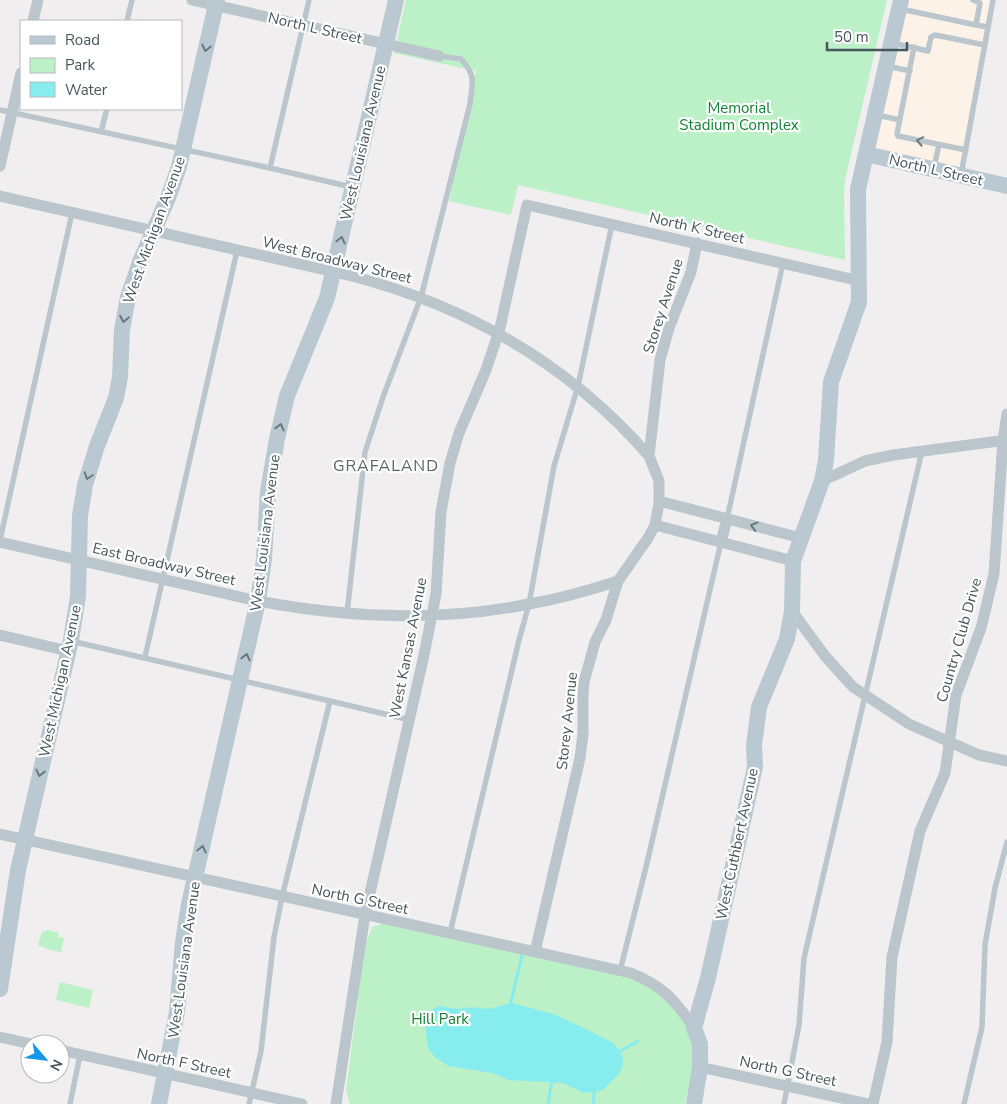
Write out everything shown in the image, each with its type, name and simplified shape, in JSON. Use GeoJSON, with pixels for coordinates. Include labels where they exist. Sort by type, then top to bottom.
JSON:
{"type":"FeatureCollection","features":[{"type":"Feature","properties":{"kind":"street"},"geometry":{"type":"LineString","coordinates":[[33,20],[38,0]]}},
{"type":"Feature","properties":{"kind":"street","name":"North L Street"},"geometry":{"type":"LineString","coordinates":[[192,0],[216,3],[438,56]]}},
{"type":"Feature","properties":{"kind":"street","name":"West Louisiana Avenue"},"geometry":{"type":"LineString","coordinates":[[159,1104],[177,1012],[185,932],[195,878],[258,601],[264,559],[268,491],[277,439],[288,396],[327,298],[396,0]]}},
{"type":"Feature","properties":{"kind":"street","name":"West Michigan Avenue"},"geometry":{"type":"LineString","coordinates":[[0,989],[18,870],[69,646],[78,596],[80,516],[85,485],[97,446],[116,398],[120,377],[122,330],[128,297],[140,262],[171,192],[183,149],[216,3]]}},
{"type":"Feature","properties":{"kind":"street","name":"West Cuthbert Avenue"},"geometry":{"type":"LineString","coordinates":[[694,1104],[700,1067],[700,1044],[694,1028],[708,978],[755,767],[754,744],[759,707],[787,639],[792,611],[793,562],[822,481],[826,460],[831,382],[859,302],[858,189],[900,4]]}},
{"type":"Feature","properties":{"kind":"street"},"geometry":{"type":"LineString","coordinates":[[0,166],[20,77]]}},
{"type":"Feature","properties":{"kind":"street","name":"North L Street"},"geometry":{"type":"LineString","coordinates":[[866,154],[1007,186]]}},
{"type":"Feature","properties":{"kind":"street","name":"West Broadway Street"},"geometry":{"type":"LineString","coordinates":[[0,196],[381,284],[421,297],[464,315],[540,358],[578,386],[623,427],[649,456]]}},
{"type":"Feature","properties":{"kind":"street","name":"North K Street"},"geometry":{"type":"LineString","coordinates":[[527,205],[860,280]]}},
{"type":"Feature","properties":{"kind":"street","name":"West Kansas Avenue"},"geometry":{"type":"LineString","coordinates":[[336,1104],[365,915],[432,615],[438,579],[441,512],[450,463],[461,428],[486,370],[498,333],[527,205]]}},
{"type":"Feature","properties":{"kind":"street","name":"Storey Avenue"},"geometry":{"type":"LineString","coordinates":[[535,952],[580,758],[583,734],[584,682],[618,581],[655,525],[659,501],[658,481],[649,456],[660,360],[669,328],[691,272],[697,243]]}},
{"type":"Feature","properties":{"kind":"street","name":"Country Club Drive"},"geometry":{"type":"LineString","coordinates":[[873,1104],[887,1042],[892,956],[920,832],[945,773],[956,695],[981,628],[994,574],[1007,414]]}},
{"type":"Feature","properties":{"kind":"street"},"geometry":{"type":"LineString","coordinates":[[822,481],[865,461],[893,455],[1005,440]]}},
{"type":"Feature","properties":{"kind":"street"},"geometry":{"type":"LineString","coordinates":[[659,501],[802,538]]}},
{"type":"Feature","properties":{"kind":"street"},"geometry":{"type":"LineString","coordinates":[[721,542],[727,519]]}},
{"type":"Feature","properties":{"kind":"street"},"geometry":{"type":"LineString","coordinates":[[655,525],[793,562]]}},
{"type":"Feature","properties":{"kind":"street","name":"East Broadway Street"},"geometry":{"type":"LineString","coordinates":[[0,541],[258,601],[295,608],[347,614],[407,616],[482,612],[592,590],[618,581]]}},
{"type":"Feature","properties":{"kind":"street"},"geometry":{"type":"LineString","coordinates":[[792,611],[825,656],[853,687],[909,724],[979,755],[1007,762]]}},
{"type":"Feature","properties":{"kind":"street"},"geometry":{"type":"LineString","coordinates":[[0,635],[69,646]]}},
{"type":"Feature","properties":{"kind":"street","name":"North G Street"},"geometry":{"type":"LineString","coordinates":[[0,834],[620,971],[640,977],[662,990],[678,1003],[694,1028]]}},
{"type":"Feature","properties":{"kind":"street"},"geometry":{"type":"LineString","coordinates":[[0,1037],[20,1042]]}},
{"type":"Feature","properties":{"kind":"street","name":"North F Street"},"geometry":{"type":"LineString","coordinates":[[70,1052],[166,1074],[250,1098],[302,1104]]}},
{"type":"Feature","properties":{"kind":"street","name":"North G Street"},"geometry":{"type":"LineString","coordinates":[[700,1067],[869,1104]]}},
{"type":"Feature","properties":{"kind":"lane"},"geometry":{"type":"LineString","coordinates":[[127,20],[132,0]]}},
{"type":"Feature","properties":{"kind":"lane"},"geometry":{"type":"LineString","coordinates":[[270,168],[309,0]]}},
{"type":"Feature","properties":{"kind":"lane"},"geometry":{"type":"LineString","coordinates":[[973,0],[980,3],[976,25]]}},
{"type":"Feature","properties":{"kind":"lane"},"geometry":{"type":"LineString","coordinates":[[961,176],[993,0]]}},
{"type":"Feature","properties":{"kind":"lane"},"geometry":{"type":"LineString","coordinates":[[900,4],[988,27]]}},
{"type":"Feature","properties":{"kind":"lane"},"geometry":{"type":"LineString","coordinates":[[891,42],[928,51],[931,37],[935,35],[985,45]]}},
{"type":"Feature","properties":{"kind":"lane"},"geometry":{"type":"LineString","coordinates":[[914,48],[897,134],[900,138],[966,150]]}},
{"type":"Feature","properties":{"kind":"lane"},"geometry":{"type":"LineString","coordinates":[[347,614],[365,452],[383,397],[421,297],[470,104],[473,75],[461,59],[438,56]]}},
{"type":"Feature","properties":{"kind":"lane"},"geometry":{"type":"LineString","coordinates":[[886,66],[910,71]]}},
{"type":"Feature","properties":{"kind":"lane"},"geometry":{"type":"LineString","coordinates":[[0,110],[270,168],[353,188]]}},
{"type":"Feature","properties":{"kind":"lane"},"geometry":{"type":"LineString","coordinates":[[101,132],[107,110]]}},
{"type":"Feature","properties":{"kind":"lane"},"geometry":{"type":"LineString","coordinates":[[875,115],[900,120]]}},
{"type":"Feature","properties":{"kind":"lane"},"geometry":{"type":"LineString","coordinates":[[934,169],[939,145]]}},
{"type":"Feature","properties":{"kind":"lane"},"geometry":{"type":"LineString","coordinates":[[0,541],[72,213]]}},
{"type":"Feature","properties":{"kind":"lane"},"geometry":{"type":"LineString","coordinates":[[450,934],[529,604],[554,466],[578,386],[612,224]]}},
{"type":"Feature","properties":{"kind":"lane"},"geometry":{"type":"LineString","coordinates":[[145,658],[237,251]]}},
{"type":"Feature","properties":{"kind":"lane"},"geometry":{"type":"LineString","coordinates":[[727,519],[782,263]]}},
{"type":"Feature","properties":{"kind":"lane"},"geometry":{"type":"LineString","coordinates":[[784,1104],[799,1025],[804,958],[922,451]]}},
{"type":"Feature","properties":{"kind":"lane"},"geometry":{"type":"LineString","coordinates":[[620,971],[647,863],[721,542]]}},
{"type":"Feature","properties":{"kind":"lane"},"geometry":{"type":"LineString","coordinates":[[69,646],[145,658],[410,720]]}},
{"type":"Feature","properties":{"kind":"lane"},"geometry":{"type":"LineString","coordinates":[[250,1098],[261,1051],[274,937],[282,897],[330,701]]}},
{"type":"Feature","properties":{"kind":"lane"},"geometry":{"type":"LineString","coordinates":[[964,1104],[982,1027],[986,945],[995,888],[1007,842]]}},
{"type":"Feature","properties":{"kind":"lane"},"geometry":{"type":"LineString","coordinates":[[70,1104],[80,1055]]}},
{"type":"Feature","properties":{"kind":"shaded area"},"geometry":{"type":"Polygon","coordinates":[[[902,0],[992,0],[960,176],[867,155],[902,0]]]}},
{"type":"Feature","properties":{"kind":"green space","name":"Memorial Stadium Complex"},"geometry":{"type":"Polygon","coordinates":[[[406,0],[887,0],[845,180],[845,260],[518,185],[511,215],[449,201],[476,71],[394,53],[406,0]]]}},
{"type":"Feature","properties":{"kind":"green space","name":"Hill Park"},"geometry":{"type":"Polygon","coordinates":[[[392,921],[640,980],[673,1005],[690,1033],[695,1062],[685,1104],[350,1104],[346,1090],[365,946],[372,927],[392,921]]]}},
{"type":"Feature","properties":{"kind":"green space"},"geometry":{"type":"Polygon","coordinates":[[[48,930],[59,933],[58,937],[64,938],[61,952],[38,945],[42,932],[48,930]]]}},
{"type":"Feature","properties":{"kind":"green space"},"geometry":{"type":"Polygon","coordinates":[[[60,982],[93,990],[89,1008],[56,1000],[60,982]]]}},
{"type":"Feature","properties":{"kind":"water"},"geometry":{"type":"Polygon","coordinates":[[[512,1003],[553,1014],[613,1043],[623,1058],[622,1068],[618,1075],[603,1090],[584,1093],[563,1083],[509,1080],[492,1073],[448,1066],[435,1057],[428,1048],[425,1025],[430,1011],[438,1006],[458,1009],[473,1007],[488,1009],[512,1003]]]}},
{"type":"Feature","properties":{"kind":"waterway"},"geometry":{"type":"LineString","coordinates":[[510,1006],[523,951]]}},
{"type":"Feature","properties":{"kind":"waterway"},"geometry":{"type":"LineString","coordinates":[[617,1053],[638,1041]]}},
{"type":"Feature","properties":{"kind":"waterway"},"geometry":{"type":"LineString","coordinates":[[548,1104],[552,1080]]}},
{"type":"Feature","properties":{"kind":"waterway"},"geometry":{"type":"LineString","coordinates":[[593,1104],[595,1087]]}},
{"type":"Feature","properties":{"kind":"district","name":"GRAFALAND"},"geometry":{"type":"Point","coordinates":[386,465]}}]}
